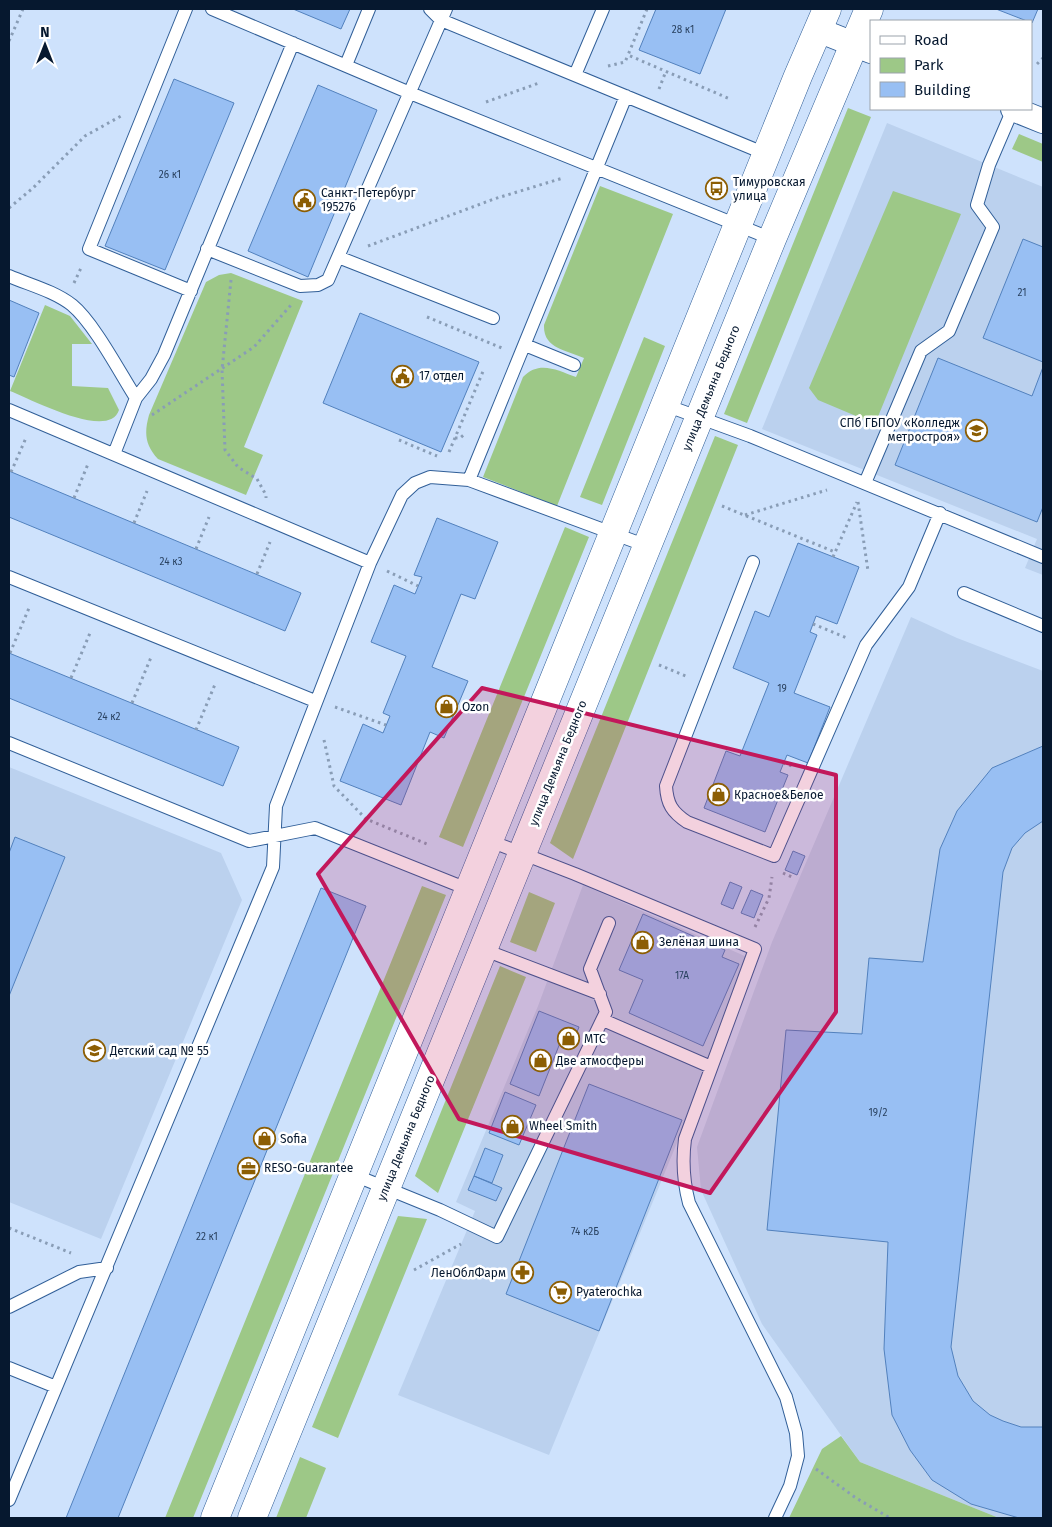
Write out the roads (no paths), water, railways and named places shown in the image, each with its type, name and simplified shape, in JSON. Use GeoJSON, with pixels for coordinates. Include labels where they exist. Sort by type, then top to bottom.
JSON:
{"type":"FeatureCollection","features":[{"type":"Feature","properties":{"kind":"street","name":"улица Демьяна Бедного"},"geometry":{"type":"LineString","coordinates":[[252,1518],[772,239],[862,47],[869,9]]}},
{"type":"Feature","properties":{"kind":"street"},"geometry":{"type":"LineString","coordinates":[[215,1518],[822,19],[862,47]]}},
{"type":"Feature","properties":{"kind":"street"},"geometry":{"type":"LineString","coordinates":[[1016,110],[1043,121]]}},
{"type":"Feature","properties":{"kind":"lane"},"geometry":{"type":"LineString","coordinates":[[186,9],[89,250],[190,291]]}},
{"type":"Feature","properties":{"kind":"lane"},"geometry":{"type":"LineString","coordinates":[[212,9],[346,64],[410,93],[597,168],[737,227],[772,239]]}},
{"type":"Feature","properties":{"kind":"lane"},"geometry":{"type":"LineString","coordinates":[[346,64],[369,9]]}},
{"type":"Feature","properties":{"kind":"lane"},"geometry":{"type":"LineString","coordinates":[[430,9],[575,75],[766,154]]}},
{"type":"Feature","properties":{"kind":"lane"},"geometry":{"type":"LineString","coordinates":[[575,75],[603,9]]}},
{"type":"Feature","properties":{"kind":"lane"},"geometry":{"type":"LineString","coordinates":[[207,249],[300,286],[318,285],[328,280],[444,14]]}},
{"type":"Feature","properties":{"kind":"lane"},"geometry":{"type":"LineString","coordinates":[[114,454],[136,398],[151,379],[164,355],[293,43]]}},
{"type":"Feature","properties":{"kind":"lane"},"geometry":{"type":"LineString","coordinates":[[469,480],[626,96]]}},
{"type":"Feature","properties":{"kind":"lane"},"geometry":{"type":"LineString","coordinates":[[862,481],[921,351],[950,331],[993,227],[978,205],[989,165],[1013,110]]}},
{"type":"Feature","properties":{"kind":"lane"},"geometry":{"type":"LineString","coordinates":[[338,257],[493,318]]}},
{"type":"Feature","properties":{"kind":"lane"},"geometry":{"type":"LineString","coordinates":[[9,276],[56,294],[85,319],[136,398]]}},
{"type":"Feature","properties":{"kind":"lane"},"geometry":{"type":"LineString","coordinates":[[525,345],[574,365]]}},
{"type":"Feature","properties":{"kind":"lane"},"geometry":{"type":"LineString","coordinates":[[665,404],[862,481],[1043,557]]}},
{"type":"Feature","properties":{"kind":"lane"},"geometry":{"type":"LineString","coordinates":[[9,410],[370,563]]}},
{"type":"Feature","properties":{"kind":"lane"},"geometry":{"type":"LineString","coordinates":[[9,1500],[273,867],[276,806],[315,701],[370,563],[402,495],[414,482],[430,477],[469,480],[647,546]]}},
{"type":"Feature","properties":{"kind":"lane"},"geometry":{"type":"LineString","coordinates":[[753,562],[666,786],[667,801],[675,814],[687,822],[774,856],[866,645],[909,587],[940,513]]}},
{"type":"Feature","properties":{"kind":"lane"},"geometry":{"type":"LineString","coordinates":[[9,577],[315,701]]}},
{"type":"Feature","properties":{"kind":"lane"},"geometry":{"type":"LineString","coordinates":[[964,593],[1043,626]]}},
{"type":"Feature","properties":{"kind":"lane"},"geometry":{"type":"LineString","coordinates":[[9,743],[249,841],[315,828],[470,890]]}},
{"type":"Feature","properties":{"kind":"lane"},"geometry":{"type":"LineString","coordinates":[[490,841],[755,949],[685,1139],[682,1160],[684,1183],[690,1203],[786,1397],[796,1433],[798,1456],[790,1486],[776,1518]]}},
{"type":"Feature","properties":{"kind":"lane"},"geometry":{"type":"LineString","coordinates":[[354,1175],[497,1237],[606,1012],[590,969],[609,923]]}},
{"type":"Feature","properties":{"kind":"lane"},"geometry":{"type":"LineString","coordinates":[[482,949],[600,994]]}},
{"type":"Feature","properties":{"kind":"lane"},"geometry":{"type":"LineString","coordinates":[[603,1020],[711,1067]]}},
{"type":"Feature","properties":{"kind":"lane"},"geometry":{"type":"LineString","coordinates":[[9,1307],[79,1272],[107,1268]]}},
{"type":"Feature","properties":{"kind":"lane"},"geometry":{"type":"LineString","coordinates":[[9,1368],[56,1387]]}},
{"type":"Feature","properties":{"kind":"place","name":"Тимуровская улица"},"geometry":{"type":"Point","coordinates":[717,189]}},
{"type":"Feature","properties":{"kind":"place","name":"Санкт-Петербург 195276"},"geometry":{"type":"Point","coordinates":[305,200]}},
{"type":"Feature","properties":{"kind":"place","name":"17 отдел"},"geometry":{"type":"Point","coordinates":[403,376]}},
{"type":"Feature","properties":{"kind":"place","name":"СПб ГБПОУ «Колледж метростроя»"},"geometry":{"type":"Point","coordinates":[976,430]}},
{"type":"Feature","properties":{"kind":"place","name":"Ozon"},"geometry":{"type":"Point","coordinates":[446,707]}},
{"type":"Feature","properties":{"kind":"place","name":"Красное&Белое"},"geometry":{"type":"Point","coordinates":[718,795]}},
{"type":"Feature","properties":{"kind":"place","name":"Зелёная шина"},"geometry":{"type":"Point","coordinates":[643,942]}},
{"type":"Feature","properties":{"kind":"place","name":"МТС"},"geometry":{"type":"Point","coordinates":[568,1039]}},
{"type":"Feature","properties":{"kind":"place","name":"Детский сад № 55"},"geometry":{"type":"Point","coordinates":[94,1051]}},
{"type":"Feature","properties":{"kind":"place","name":"Две атмосферы"},"geometry":{"type":"Point","coordinates":[540,1061]}},
{"type":"Feature","properties":{"kind":"place","name":"Wheel Smith"},"geometry":{"type":"Point","coordinates":[513,1126]}},
{"type":"Feature","properties":{"kind":"place","name":"Sofia"},"geometry":{"type":"Point","coordinates":[264,1139]}},
{"type":"Feature","properties":{"kind":"place","name":"RESO-Guarantee"},"geometry":{"type":"Point","coordinates":[248,1168]}},
{"type":"Feature","properties":{"kind":"place","name":"ЛенОблФарм"},"geometry":{"type":"Point","coordinates":[522,1273]}},
{"type":"Feature","properties":{"kind":"place","name":"Pyaterochka"},"geometry":{"type":"Point","coordinates":[560,1292]}}]}
